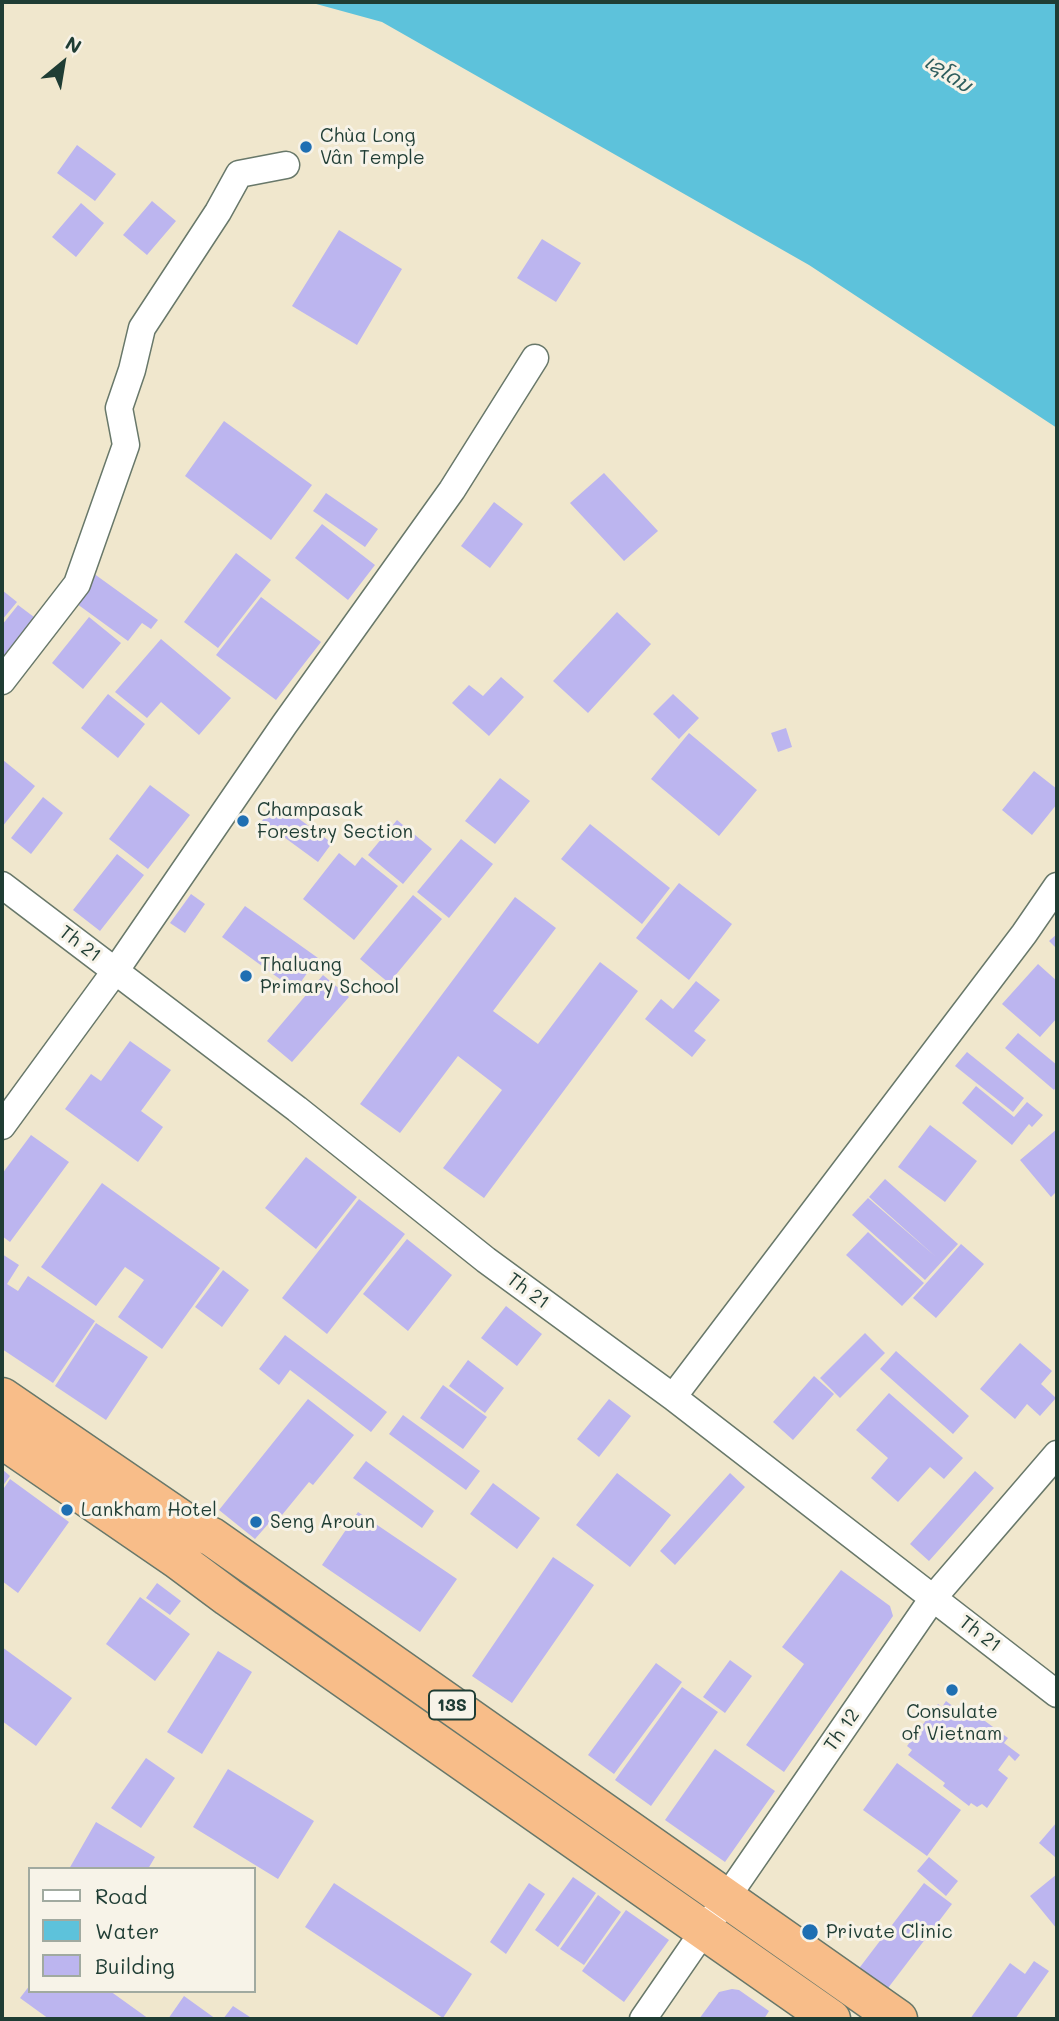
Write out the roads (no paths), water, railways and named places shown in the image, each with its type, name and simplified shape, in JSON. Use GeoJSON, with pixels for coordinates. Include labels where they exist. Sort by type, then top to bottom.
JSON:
{"type":"FeatureCollection","features":[{"type":"Feature","properties":{"kind":"highway","name":"13S"},"geometry":{"type":"LineString","coordinates":[[2,1397],[195,1529],[212,1537],[898,2019]]}},
{"type":"Feature","properties":{"kind":"highway","name":"13S"},"geometry":{"type":"LineString","coordinates":[[2,1439],[831,2019]]}},
{"type":"Feature","properties":{"kind":"street"},"geometry":{"type":"LineString","coordinates":[[2,681],[77,584],[126,445],[119,408],[142,328],[218,212],[239,174],[286,165]]}},
{"type":"Feature","properties":{"kind":"street"},"geometry":{"type":"LineString","coordinates":[[6,1110],[116,970],[284,725],[452,490],[535,358]]}},
{"type":"Feature","properties":{"kind":"street","name":"Th 21"},"geometry":{"type":"LineString","coordinates":[[2,885],[116,970],[486,1260],[673,1397],[1057,1694]]}},
{"type":"Feature","properties":{"kind":"street"},"geometry":{"type":"LineString","coordinates":[[673,1397],[1024,934],[1057,886]]}},
{"type":"Feature","properties":{"kind":"street","name":"Th 12"},"geometry":{"type":"LineString","coordinates":[[643,2019],[933,1598],[1057,1454]]}},
{"type":"Feature","properties":{"kind":"water","name":"ເຊໂດນ"},"geometry":{"type":"Polygon","coordinates":[[[309,2],[1057,2],[1057,428],[809,265],[382,22],[309,2]]]}},
{"type":"Feature","properties":{"kind":"place","name":"Chùa Long Vân Temple"},"geometry":{"type":"Point","coordinates":[306,147]}},
{"type":"Feature","properties":{"kind":"place","name":"Champasak Forestry Section"},"geometry":{"type":"Point","coordinates":[243,821]}},
{"type":"Feature","properties":{"kind":"place","name":"Thaluang Primary School"},"geometry":{"type":"Point","coordinates":[246,976]}},
{"type":"Feature","properties":{"kind":"place","name":"Lankham Hotel"},"geometry":{"type":"Point","coordinates":[67,1510]}},
{"type":"Feature","properties":{"kind":"place","name":"Seng Aroun"},"geometry":{"type":"Point","coordinates":[256,1522]}},
{"type":"Feature","properties":{"kind":"place","name":"Consulate of Vietnam"},"geometry":{"type":"Point","coordinates":[952,1690]}},
{"type":"Feature","properties":{"kind":"place","name":"Private Clinic"},"geometry":{"type":"Point","coordinates":[810,1932]}}]}
